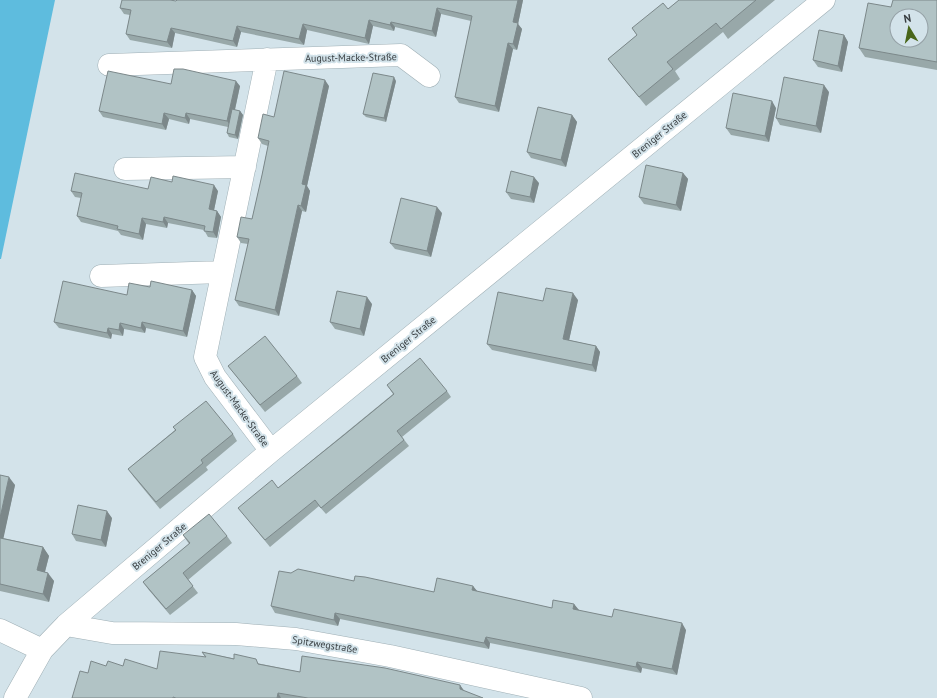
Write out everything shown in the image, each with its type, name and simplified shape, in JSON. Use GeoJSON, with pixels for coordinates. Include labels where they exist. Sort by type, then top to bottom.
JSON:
{"type":"FeatureCollection","features":[{"type":"Feature","properties":{"kind":"street","name":"Breniger Straße"},"geometry":{"type":"LineString","coordinates":[[14,698],[42,650],[66,625],[271,451],[824,0]]}},
{"type":"Feature","properties":{"kind":"street","name":"August-Macke-Straße"},"geometry":{"type":"LineString","coordinates":[[109,65],[401,55],[429,76]]}},
{"type":"Feature","properties":{"kind":"street","name":"August-Macke-Straße"},"geometry":{"type":"LineString","coordinates":[[267,59],[204,357],[215,378],[271,451]]}},
{"type":"Feature","properties":{"kind":"street"},"geometry":{"type":"LineString","coordinates":[[125,169],[245,167]]}},
{"type":"Feature","properties":{"kind":"street"},"geometry":{"type":"LineString","coordinates":[[102,276],[222,272]]}},
{"type":"Feature","properties":{"kind":"street","name":"Spitzwegstraße"},"geometry":{"type":"LineString","coordinates":[[66,625],[112,633],[236,634],[296,639],[390,656],[581,698]]}},
{"type":"Feature","properties":{"kind":"street"},"geometry":{"type":"LineString","coordinates":[[0,630],[42,650]]}},
{"type":"Feature","properties":{"kind":"shaded area"},"geometry":{"type":"Polygon","coordinates":[[[0,0],[55,0],[1,259],[0,259],[0,0]]]}},
{"type":"Feature","properties":{"kind":"building"},"geometry":{"type":"Polygon","coordinates":[[[122,0],[518,0],[513,22],[518,23],[513,44],[508,43],[495,106],[455,97],[472,16],[437,8],[432,31],[391,22],[390,25],[369,20],[365,38],[303,24],[299,39],[237,26],[233,41],[171,28],[167,42],[126,34],[131,10],[120,8],[122,0]]]}},
{"type":"Feature","properties":{"kind":"building"},"geometry":{"type":"Polygon","coordinates":[[[679,0],[756,0],[721,29],[716,23],[667,62],[673,69],[639,97],[608,59],[637,35],[632,28],[663,3],[668,9],[679,0]]]}},
{"type":"Feature","properties":{"kind":"building"},"geometry":{"type":"Polygon","coordinates":[[[893,0],[937,0],[937,62],[859,48],[868,3],[891,7],[893,0]]]}},
{"type":"Feature","properties":{"kind":"building"},"geometry":{"type":"Polygon","coordinates":[[[819,30],[844,35],[838,66],[813,60],[819,30]]]}},
{"type":"Feature","properties":{"kind":"building"},"geometry":{"type":"Polygon","coordinates":[[[174,69],[183,69],[236,81],[227,121],[186,113],[185,118],[164,113],[162,124],[99,111],[108,71],[171,84],[174,69]]]}},
{"type":"Feature","properties":{"kind":"building"},"geometry":{"type":"Polygon","coordinates":[[[284,71],[325,80],[302,184],[306,185],[301,206],[298,205],[275,310],[235,300],[249,239],[237,237],[241,217],[252,219],[269,141],[258,138],[263,114],[274,117],[284,71]]]}},
{"type":"Feature","properties":{"kind":"building"},"geometry":{"type":"Polygon","coordinates":[[[373,73],[394,77],[384,118],[363,114],[373,73]]]}},
{"type":"Feature","properties":{"kind":"building"},"geometry":{"type":"Polygon","coordinates":[[[784,77],[824,85],[816,126],[776,118],[784,77]]]}},
{"type":"Feature","properties":{"kind":"building"},"geometry":{"type":"Polygon","coordinates":[[[733,93],[772,101],[765,136],[726,128],[733,93]]]}},
{"type":"Feature","properties":{"kind":"building"},"geometry":{"type":"Polygon","coordinates":[[[538,107],[572,115],[561,160],[527,152],[538,107]]]}},
{"type":"Feature","properties":{"kind":"building"},"geometry":{"type":"Polygon","coordinates":[[[232,109],[240,111],[235,135],[227,133],[232,109]]]}},
{"type":"Feature","properties":{"kind":"building"},"geometry":{"type":"Polygon","coordinates":[[[646,165],[683,173],[676,205],[639,197],[646,165]]]}},
{"type":"Feature","properties":{"kind":"building"},"geometry":{"type":"Polygon","coordinates":[[[511,171],[534,177],[530,197],[506,192],[511,171]]]}},
{"type":"Feature","properties":{"kind":"building"},"geometry":{"type":"Polygon","coordinates":[[[75,173],[148,189],[151,177],[172,182],[173,176],[214,185],[209,209],[217,211],[213,232],[204,231],[205,226],[164,217],[163,222],[142,218],[139,234],[117,229],[118,226],[77,216],[82,193],[71,191],[75,173]]]}},
{"type":"Feature","properties":{"kind":"building"},"geometry":{"type":"Polygon","coordinates":[[[401,198],[437,207],[427,251],[390,243],[401,198]]]}},
{"type":"Feature","properties":{"kind":"building"},"geometry":{"type":"Polygon","coordinates":[[[63,281],[127,295],[129,283],[150,287],[151,281],[192,290],[183,331],[142,322],[141,328],[120,323],[119,330],[108,328],[107,333],[54,322],[63,281]]]}},
{"type":"Feature","properties":{"kind":"building"},"geometry":{"type":"Polygon","coordinates":[[[546,288],[573,293],[563,339],[596,346],[592,365],[487,344],[498,292],[543,301],[546,288]]]}},
{"type":"Feature","properties":{"kind":"building"},"geometry":{"type":"Polygon","coordinates":[[[337,291],[367,297],[360,329],[330,322],[337,291]]]}},
{"type":"Feature","properties":{"kind":"building"},"geometry":{"type":"Polygon","coordinates":[[[265,336],[297,376],[260,405],[228,366],[265,336]]]}},
{"type":"Feature","properties":{"kind":"building"},"geometry":{"type":"Polygon","coordinates":[[[420,358],[447,391],[397,431],[404,440],[321,508],[315,500],[265,540],[238,508],[272,480],[278,488],[394,394],[387,385],[420,358]]]}},
{"type":"Feature","properties":{"kind":"building"},"geometry":{"type":"Polygon","coordinates":[[[206,401],[233,434],[201,460],[203,463],[156,502],[128,469],[176,430],[173,427],[206,401]]]}},
{"type":"Feature","properties":{"kind":"building"},"geometry":{"type":"Polygon","coordinates":[[[0,475],[9,477],[0,518],[0,475]]]}},
{"type":"Feature","properties":{"kind":"building"},"geometry":{"type":"Polygon","coordinates":[[[78,505],[107,511],[101,540],[72,534],[78,505]]]}},
{"type":"Feature","properties":{"kind":"building"},"geometry":{"type":"Polygon","coordinates":[[[209,514],[227,536],[183,573],[193,586],[166,609],[143,582],[190,543],[183,535],[209,514]]]}},
{"type":"Feature","properties":{"kind":"building"},"geometry":{"type":"Polygon","coordinates":[[[0,538],[43,547],[37,570],[48,573],[43,594],[0,584],[0,538]]]}},
{"type":"Feature","properties":{"kind":"building"},"geometry":{"type":"Polygon","coordinates":[[[298,569],[354,581],[355,576],[365,577],[434,592],[437,578],[473,586],[472,590],[552,608],[553,600],[574,604],[573,609],[612,617],[614,609],[682,623],[672,669],[637,662],[636,667],[486,637],[484,643],[335,613],[334,620],[271,606],[279,571],[291,573],[298,569]]]}},
{"type":"Feature","properties":{"kind":"building"},"geometry":{"type":"Polygon","coordinates":[[[160,651],[206,657],[202,652],[234,659],[234,654],[256,659],[258,664],[300,672],[302,656],[385,668],[460,685],[460,689],[483,698],[308,698],[278,693],[277,698],[72,698],[80,671],[88,673],[91,661],[106,666],[108,661],[123,666],[125,659],[157,669],[160,651]]]}}]}
